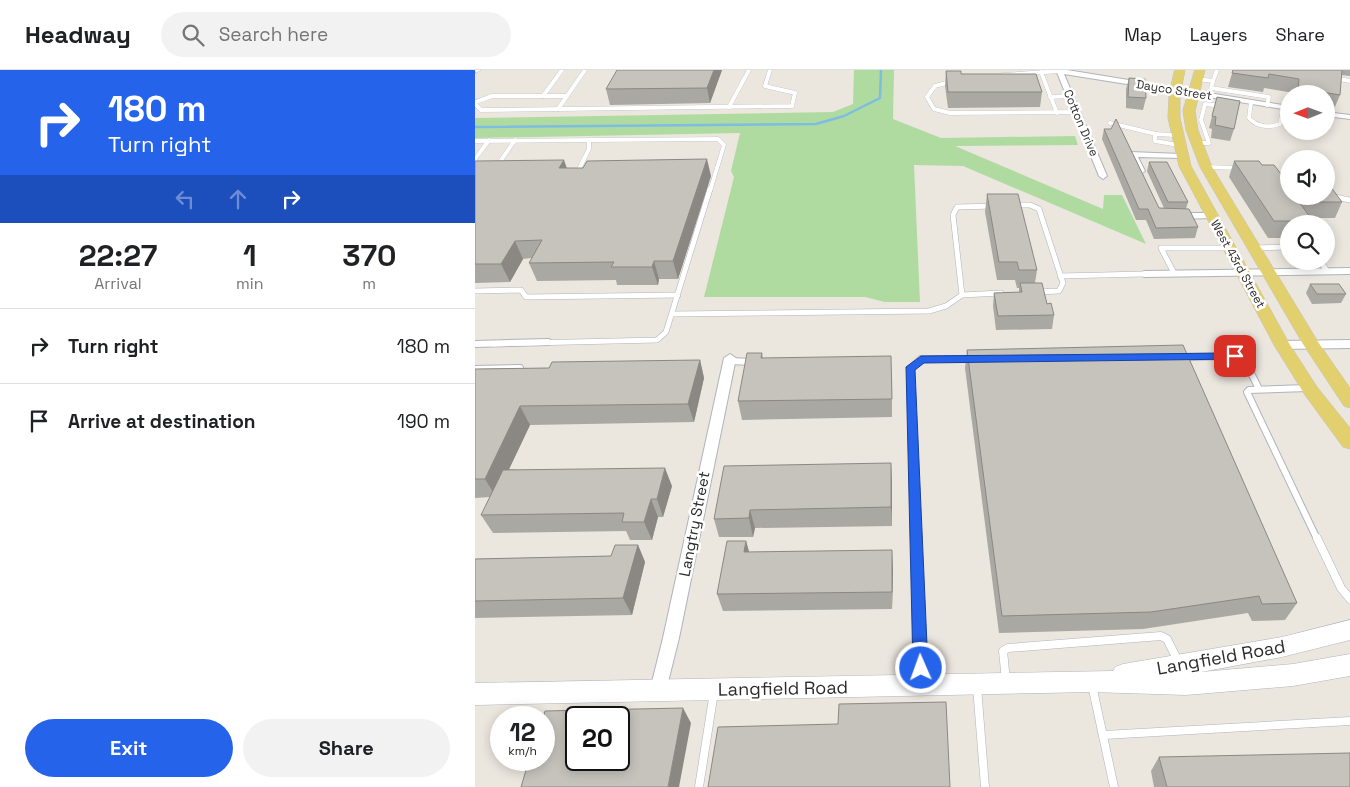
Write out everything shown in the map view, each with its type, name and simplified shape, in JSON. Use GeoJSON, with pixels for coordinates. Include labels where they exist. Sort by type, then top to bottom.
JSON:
{"type":"FeatureCollection","features":[{"type":"Feature","properties":{"kind":"main road","name":"West 43rd Street"},"geometry":{"type":"LineString","coordinates":[[1180,70],[1174,90],[1172,107],[1180,150],[1211,216],[1282,345],[1309,388],[1350,442]]}},
{"type":"Feature","properties":{"kind":"main road","name":"West 43rd Street"},"geometry":{"type":"LineString","coordinates":[[1196,81],[1189,111],[1192,130],[1206,166],[1311,344],[1350,402]]}},
{"type":"Feature","properties":{"kind":"main road"},"geometry":{"type":"LineString","coordinates":[[1180,150],[1206,166]]}},
{"type":"Feature","properties":{"kind":"street","name":"Dayco Street"},"geometry":{"type":"LineString","coordinates":[[1059,71],[1174,90],[1196,81],[1233,104],[1251,102],[1280,107]]}},
{"type":"Feature","properties":{"kind":"street","name":"Cotton Drive"},"geometry":{"type":"LineString","coordinates":[[1059,71],[1103,176]]}},
{"type":"Feature","properties":{"kind":"street"},"geometry":{"type":"LineString","coordinates":[[1335,115],[1350,117]]}},
{"type":"Feature","properties":{"kind":"street"},"geometry":{"type":"LineString","coordinates":[[1145,180],[1133,154],[1180,150]]}},
{"type":"Feature","properties":{"kind":"street"},"geometry":{"type":"LineString","coordinates":[[1169,216],[1211,216]]}},
{"type":"Feature","properties":{"kind":"street"},"geometry":{"type":"LineString","coordinates":[[1144,274],[1350,271]]}},
{"type":"Feature","properties":{"kind":"street"},"geometry":{"type":"LineString","coordinates":[[1282,345],[1350,344]]}},
{"type":"Feature","properties":{"kind":"street","name":"Langtry Street"},"geometry":{"type":"LineString","coordinates":[[658,690],[671,638],[730,359]]}},
{"type":"Feature","properties":{"kind":"street","name":"Langfield Road"},"geometry":{"type":"LineString","coordinates":[[1091,681],[1282,647],[1350,630]]}},
{"type":"Feature","properties":{"kind":"street","name":"Langfield Road"},"geometry":{"type":"LineString","coordinates":[[475,694],[1091,681],[1186,684],[1293,675],[1350,664]]}},
{"type":"Feature","properties":{"kind":"lane"},"geometry":{"type":"LineString","coordinates":[[543,96],[562,70]]}},
{"type":"Feature","properties":{"kind":"lane"},"geometry":{"type":"LineString","coordinates":[[558,109],[585,70]]}},
{"type":"Feature","properties":{"kind":"lane"},"geometry":{"type":"LineString","coordinates":[[729,107],[736,92],[745,84],[749,70]]}},
{"type":"Feature","properties":{"kind":"lane"},"geometry":{"type":"LineString","coordinates":[[567,96],[492,96],[475,103],[481,110],[792,106],[795,93],[765,86],[770,70]]}},
{"type":"Feature","properties":{"kind":"lane"},"geometry":{"type":"LineString","coordinates":[[1217,70],[1211,88],[1269,97],[1267,104]]}},
{"type":"Feature","properties":{"kind":"lane"},"geometry":{"type":"LineString","coordinates":[[993,76],[1059,71]]}},
{"type":"Feature","properties":{"kind":"lane"},"geometry":{"type":"LineString","coordinates":[[1041,72],[1057,113]]}},
{"type":"Feature","properties":{"kind":"lane"},"geometry":{"type":"LineString","coordinates":[[1325,77],[1350,81]]}},
{"type":"Feature","properties":{"kind":"lane"},"geometry":{"type":"LineString","coordinates":[[964,80],[935,86],[927,97],[934,109],[950,113],[1076,112]]}},
{"type":"Feature","properties":{"kind":"lane"},"geometry":{"type":"LineString","coordinates":[[1196,81],[1213,81]]}},
{"type":"Feature","properties":{"kind":"lane"},"geometry":{"type":"LineString","coordinates":[[1050,97],[1070,96]]}},
{"type":"Feature","properties":{"kind":"lane"},"geometry":{"type":"LineString","coordinates":[[1251,102],[1249,118],[1256,124],[1270,126],[1280,124]]}},
{"type":"Feature","properties":{"kind":"lane"},"geometry":{"type":"LineString","coordinates":[[1197,143],[1209,143],[1201,120],[1205,104],[1233,104]]}},
{"type":"Feature","properties":{"kind":"lane"},"geometry":{"type":"LineString","coordinates":[[1110,123],[1156,134],[1180,150]]}},
{"type":"Feature","properties":{"kind":"lane"},"geometry":{"type":"LineString","coordinates":[[1156,134],[1155,141],[1180,150]]}},
{"type":"Feature","properties":{"kind":"lane"},"geometry":{"type":"LineString","coordinates":[[475,140],[718,139],[724,145],[666,332],[657,340],[475,344]]}},
{"type":"Feature","properties":{"kind":"lane"},"geometry":{"type":"LineString","coordinates":[[475,159],[489,140]]}},
{"type":"Feature","properties":{"kind":"lane"},"geometry":{"type":"LineString","coordinates":[[494,169],[515,140]]}},
{"type":"Feature","properties":{"kind":"lane"},"geometry":{"type":"LineString","coordinates":[[577,174],[589,149],[589,140]]}},
{"type":"Feature","properties":{"kind":"lane"},"geometry":{"type":"LineString","coordinates":[[1206,166],[1251,169]]}},
{"type":"Feature","properties":{"kind":"lane"},"geometry":{"type":"LineString","coordinates":[[1335,197],[1350,200]]}},
{"type":"Feature","properties":{"kind":"lane"},"geometry":{"type":"LineString","coordinates":[[962,295],[953,215],[957,207],[1030,205],[1039,209],[1063,283],[1059,290],[1030,292]]}},
{"type":"Feature","properties":{"kind":"lane"},"geometry":{"type":"LineString","coordinates":[[1254,248],[1280,247]]}},
{"type":"Feature","properties":{"kind":"lane"},"geometry":{"type":"LineString","coordinates":[[1173,273],[1161,248],[1229,248]]}},
{"type":"Feature","properties":{"kind":"lane"},"geometry":{"type":"LineString","coordinates":[[1060,276],[1144,274]]}},
{"type":"Feature","properties":{"kind":"lane"},"geometry":{"type":"LineString","coordinates":[[475,291],[521,290],[526,297],[678,295]]}},
{"type":"Feature","properties":{"kind":"lane"},"geometry":{"type":"LineString","coordinates":[[672,314],[929,311],[945,306],[962,295],[1010,293]]}},
{"type":"Feature","properties":{"kind":"lane"},"geometry":{"type":"LineString","coordinates":[[1176,357],[1235,356],[1248,367],[1259,389]]}},
{"type":"Feature","properties":{"kind":"lane"},"geometry":{"type":"LineString","coordinates":[[730,359],[756,362]]}},
{"type":"Feature","properties":{"kind":"lane"},"geometry":{"type":"LineString","coordinates":[[921,685],[910,369],[921,360],[980,359]]}},
{"type":"Feature","properties":{"kind":"lane"},"geometry":{"type":"LineString","coordinates":[[475,369],[520,368]]}},
{"type":"Feature","properties":{"kind":"lane"},"geometry":{"type":"LineString","coordinates":[[1309,388],[1259,389],[1247,392],[1341,588],[1350,599]]}},
{"type":"Feature","properties":{"kind":"lane"},"geometry":{"type":"LineString","coordinates":[[1006,683],[1003,651],[1008,648],[1161,636],[1167,639],[1180,664]]}},
{"type":"Feature","properties":{"kind":"lane"},"geometry":{"type":"LineString","coordinates":[[1091,681],[1115,787]]}},
{"type":"Feature","properties":{"kind":"lane"},"geometry":{"type":"LineString","coordinates":[[977,684],[985,787]]}},
{"type":"Feature","properties":{"kind":"lane"},"geometry":{"type":"LineString","coordinates":[[699,787],[715,689]]}},
{"type":"Feature","properties":{"kind":"lane"},"geometry":{"type":"LineString","coordinates":[[1104,735],[1350,721]]}},
{"type":"Feature","properties":{"kind":"green space"},"geometry":{"type":"Polygon","coordinates":[[[854,70],[894,70],[893,119],[941,138],[1075,136],[1078,145],[955,146],[1103,209],[1104,195],[1122,195],[1146,244],[963,166],[914,165],[920,302],[885,302],[865,297],[704,297],[734,177],[731,171],[740,133],[475,138],[475,118],[833,112],[853,104],[854,70]]]}},
{"type":"Feature","properties":{"kind":"building"},"geometry":{"type":"Polygon","coordinates":[[[617,70],[714,70],[707,88],[606,89],[617,70]]]}},
{"type":"Feature","properties":{"kind":"building"},"geometry":{"type":"Polygon","coordinates":[[[1233,70],[1342,70],[1340,95],[1335,94],[1335,85],[1298,85],[1299,79],[1269,74],[1268,78],[1232,73],[1233,70]]]}},
{"type":"Feature","properties":{"kind":"building"},"geometry":{"type":"Polygon","coordinates":[[[946,71],[961,71],[961,74],[1036,74],[1042,92],[948,92],[946,71]]]}},
{"type":"Feature","properties":{"kind":"building"},"geometry":{"type":"Polygon","coordinates":[[[1129,78],[1145,79],[1146,98],[1128,97],[1129,78]]]}},
{"type":"Feature","properties":{"kind":"building"},"geometry":{"type":"Polygon","coordinates":[[[1217,97],[1240,101],[1234,129],[1215,125],[1216,117],[1212,116],[1217,97]]]}},
{"type":"Feature","properties":{"kind":"building"},"geometry":{"type":"Polygon","coordinates":[[[1116,119],[1159,208],[1189,209],[1198,227],[1156,228],[1148,209],[1139,209],[1104,129],[1111,129],[1116,119]]]}},
{"type":"Feature","properties":{"kind":"building"},"geometry":{"type":"Polygon","coordinates":[[[707,159],[673,261],[654,261],[652,267],[611,267],[614,262],[529,263],[542,240],[515,241],[501,264],[475,264],[475,161],[564,160],[559,168],[583,168],[587,161],[707,159]]]}},
{"type":"Feature","properties":{"kind":"building"},"geometry":{"type":"Polygon","coordinates":[[[1234,161],[1259,161],[1262,165],[1274,165],[1280,173],[1280,205],[1301,205],[1309,215],[1280,215],[1280,221],[1274,221],[1234,161]]]}},
{"type":"Feature","properties":{"kind":"building"},"geometry":{"type":"Polygon","coordinates":[[[1149,162],[1167,162],[1188,202],[1168,202],[1149,162]]]}},
{"type":"Feature","properties":{"kind":"building"},"geometry":{"type":"Polygon","coordinates":[[[1335,193],[1342,202],[1335,202],[1335,193]]]}},
{"type":"Feature","properties":{"kind":"building"},"geometry":{"type":"Polygon","coordinates":[[[987,194],[1018,194],[1037,270],[1019,270],[1017,262],[999,262],[987,194]]]}},
{"type":"Feature","properties":{"kind":"building"},"geometry":{"type":"Polygon","coordinates":[[[1020,283],[1042,283],[1047,304],[1051,303],[1054,315],[998,316],[994,293],[1022,292],[1020,283]]]}},
{"type":"Feature","properties":{"kind":"building"},"geometry":{"type":"Polygon","coordinates":[[[1310,284],[1339,284],[1346,294],[1317,294],[1310,284]]]}},
{"type":"Feature","properties":{"kind":"building"},"geometry":{"type":"Polygon","coordinates":[[[1183,345],[1297,603],[1262,604],[1259,596],[1151,612],[1002,616],[967,350],[1183,345]]]}},
{"type":"Feature","properties":{"kind":"building"},"geometry":{"type":"Polygon","coordinates":[[[747,353],[762,353],[761,358],[891,356],[892,399],[738,401],[747,353]]]}},
{"type":"Feature","properties":{"kind":"building"},"geometry":{"type":"Polygon","coordinates":[[[700,360],[688,404],[520,406],[485,479],[475,479],[475,369],[549,368],[552,362],[700,360]]]}},
{"type":"Feature","properties":{"kind":"building"},"geometry":{"type":"Polygon","coordinates":[[[891,463],[891,507],[750,510],[749,518],[714,519],[724,466],[891,463]]]}},
{"type":"Feature","properties":{"kind":"building"},"geometry":{"type":"Polygon","coordinates":[[[665,468],[657,499],[651,499],[644,522],[622,522],[624,513],[481,515],[503,470],[665,468]]]}},
{"type":"Feature","properties":{"kind":"building"},"geometry":{"type":"Polygon","coordinates":[[[727,541],[746,541],[744,552],[892,550],[892,592],[717,594],[727,541]]]}},
{"type":"Feature","properties":{"kind":"building"},"geometry":{"type":"Polygon","coordinates":[[[615,545],[638,545],[623,598],[475,601],[475,559],[611,556],[615,545]]]}},
{"type":"Feature","properties":{"kind":"building"},"geometry":{"type":"Polygon","coordinates":[[[946,702],[950,787],[708,787],[718,727],[838,724],[839,704],[946,702]]]}},
{"type":"Feature","properties":{"kind":"building"},"geometry":{"type":"Polygon","coordinates":[[[683,708],[668,787],[521,787],[526,771],[555,771],[555,711],[565,711],[565,771],[630,771],[630,709],[683,708]]]}},
{"type":"Feature","properties":{"kind":"building"},"geometry":{"type":"Polygon","coordinates":[[[1350,753],[1350,787],[1167,787],[1159,757],[1350,753]]]}},
{"type":"Feature","properties":{"kind":"waterway"},"geometry":{"type":"LineString","coordinates":[[475,127],[816,124],[844,116],[880,98],[881,70]]}},
{"type":"Feature","properties":{"kind":"route"},"geometry":{"type":"LineString","coordinates":[[921,668],[910,369],[921,360],[1235,356]]}}]}
